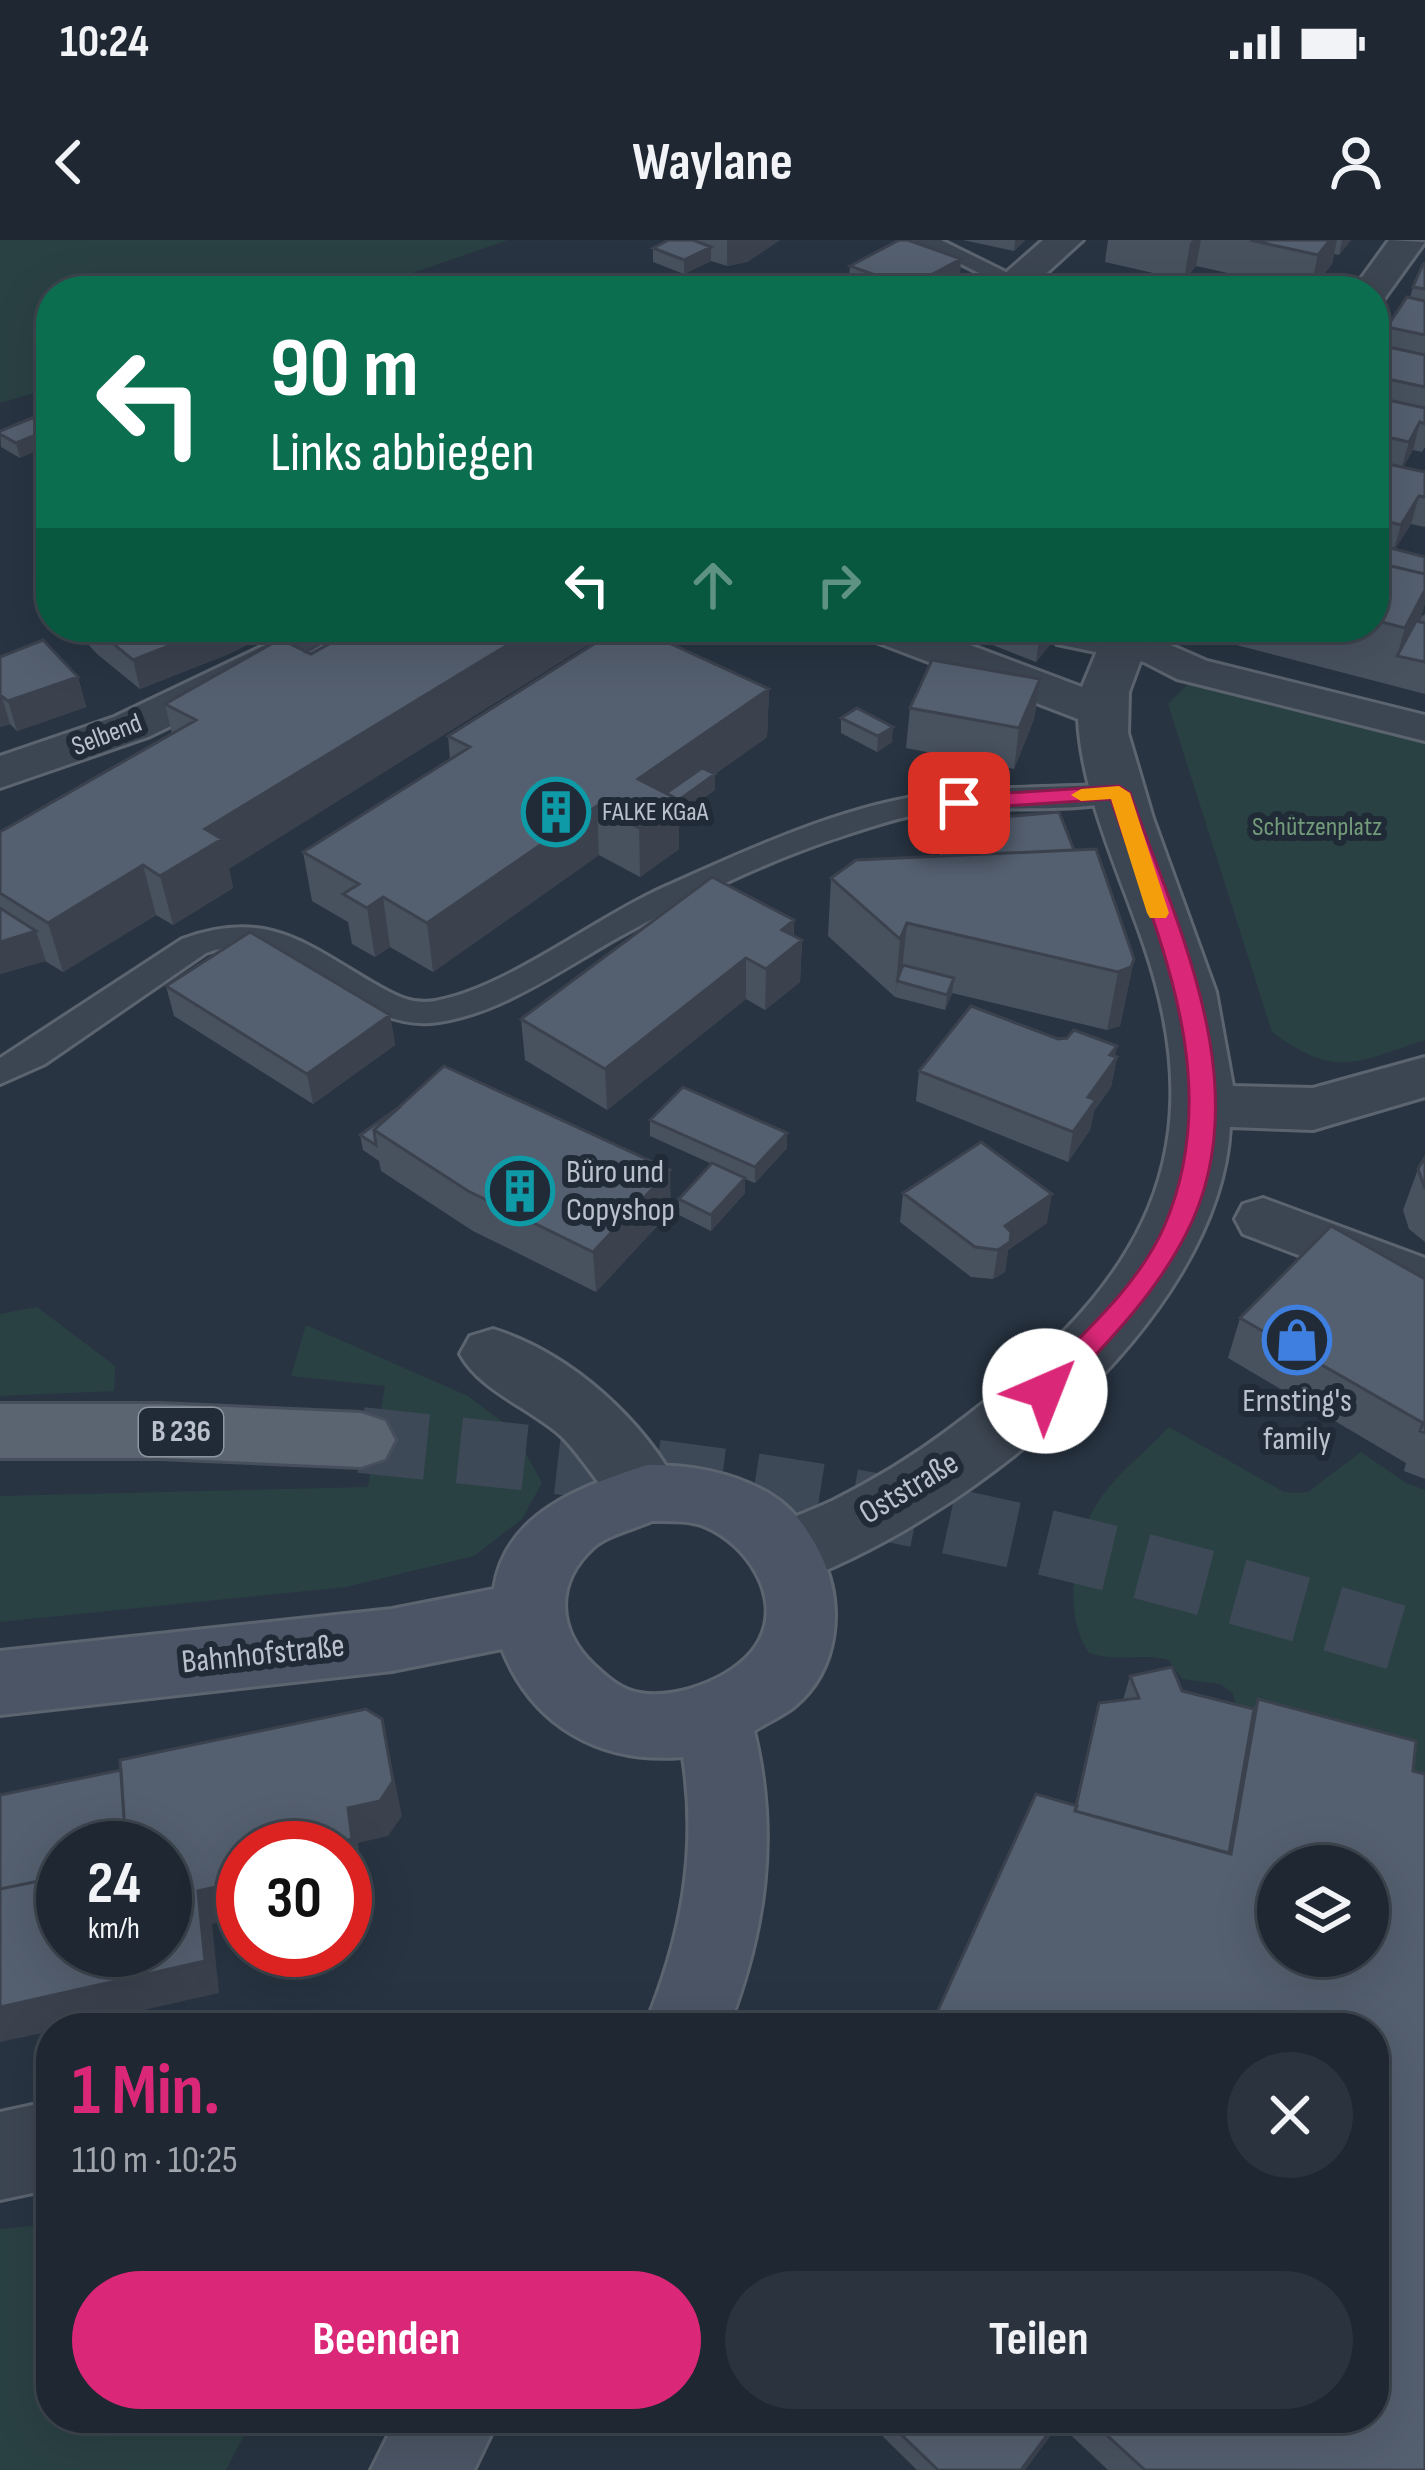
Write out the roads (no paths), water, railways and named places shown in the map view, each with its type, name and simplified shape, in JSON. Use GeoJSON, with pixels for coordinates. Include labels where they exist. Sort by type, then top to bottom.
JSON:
{"type":"FeatureCollection","features":[{"type":"Feature","properties":{"kind":"main road","name":"B 236"},"geometry":{"type":"LineString","coordinates":[[0,1431],[160,1431],[361,1440]]}},
{"type":"Feature","properties":{"kind":"main road"},"geometry":{"type":"LineString","coordinates":[[647,1493],[689,1494],[729,1505],[764,1526],[788,1555],[803,1593],[800,1634],[781,1672],[747,1703],[713,1720],[666,1727],[618,1721],[580,1705],[551,1679],[531,1649],[525,1614],[529,1580],[546,1547],[608,1502],[647,1493]]}},
{"type":"Feature","properties":{"kind":"main road","name":"Bahnhofstraße"},"geometry":{"type":"LineString","coordinates":[[0,1684],[392,1640],[525,1614]]}},
{"type":"Feature","properties":{"kind":"main road"},"geometry":{"type":"LineString","coordinates":[[693,2013],[705,1987],[733,1844],[728,1771],[713,1720]]}},
{"type":"Feature","properties":{"kind":"main road"},"geometry":{"type":"LineString","coordinates":[[419,2470],[442,2433]]}},
{"type":"Feature","properties":{"kind":"street"},"geometry":{"type":"LineString","coordinates":[[1023,276],[1065,240]]}},
{"type":"Feature","properties":{"kind":"street"},"geometry":{"type":"LineString","coordinates":[[1382,276],[1408,240]]}},
{"type":"Feature","properties":{"kind":"street","name":"Selbend"},"geometry":{"type":"LineString","coordinates":[[0,773],[131,727],[309,642]]}},
{"type":"Feature","properties":{"kind":"street"},"geometry":{"type":"LineString","coordinates":[[918,642],[1101,711],[1125,642]]}},
{"type":"Feature","properties":{"kind":"street"},"geometry":{"type":"LineString","coordinates":[[1138,642],[1192,670],[1425,728]]}},
{"type":"Feature","properties":{"kind":"street","name":"Oststraße"},"geometry":{"type":"LineString","coordinates":[[788,1555],[901,1497],[984,1442],[1045,1391],[1104,1330],[1176,1230],[1205,1106],[1190,996],[1119,793],[1101,711]]}},
{"type":"Feature","properties":{"kind":"street"},"geometry":{"type":"LineString","coordinates":[[1205,1106],[1312,1109],[1425,1077]]}},
{"type":"Feature","properties":{"kind":"street"},"geometry":{"type":"LineString","coordinates":[[1263,1219],[1425,1281]]}},
{"type":"Feature","properties":{"kind":"street"},"geometry":{"type":"LineString","coordinates":[[493,1354],[577,1406],[623,1454],[647,1493]]}},
{"type":"Feature","properties":{"kind":"street"},"geometry":{"type":"LineString","coordinates":[[0,2156],[36,2148]]}},
{"type":"Feature","properties":{"kind":"lane"},"geometry":{"type":"LineString","coordinates":[[924,240],[990,276]]}},
{"type":"Feature","properties":{"kind":"lane"},"geometry":{"type":"LineString","coordinates":[[0,1072],[33,1056],[194,946],[219,936],[250,933],[272,938],[392,1008],[442,1011],[500,989],[670,896],[813,836],[919,805],[1119,793]]}},
{"type":"Feature","properties":{"kind":"tunnel"},"geometry":{"type":"LineString","coordinates":[[361,1440],[695,1478],[895,1510],[1162,1571],[1425,1646]]}},
{"type":"Feature","properties":{"kind":"place","name":"FALKE KGaA"},"geometry":{"type":"Point","coordinates":[556,812]}},
{"type":"Feature","properties":{"kind":"place","name":"Büro und Copyshop"},"geometry":{"type":"Point","coordinates":[520,1191]}},
{"type":"Feature","properties":{"kind":"place","name":"Ernsting's family"},"geometry":{"type":"Point","coordinates":[1297,1340]}},
{"type":"Feature","properties":{"kind":"park label","name":"Schützenplatz"},"geometry":{"type":"Point","coordinates":[1317,827]}}]}
